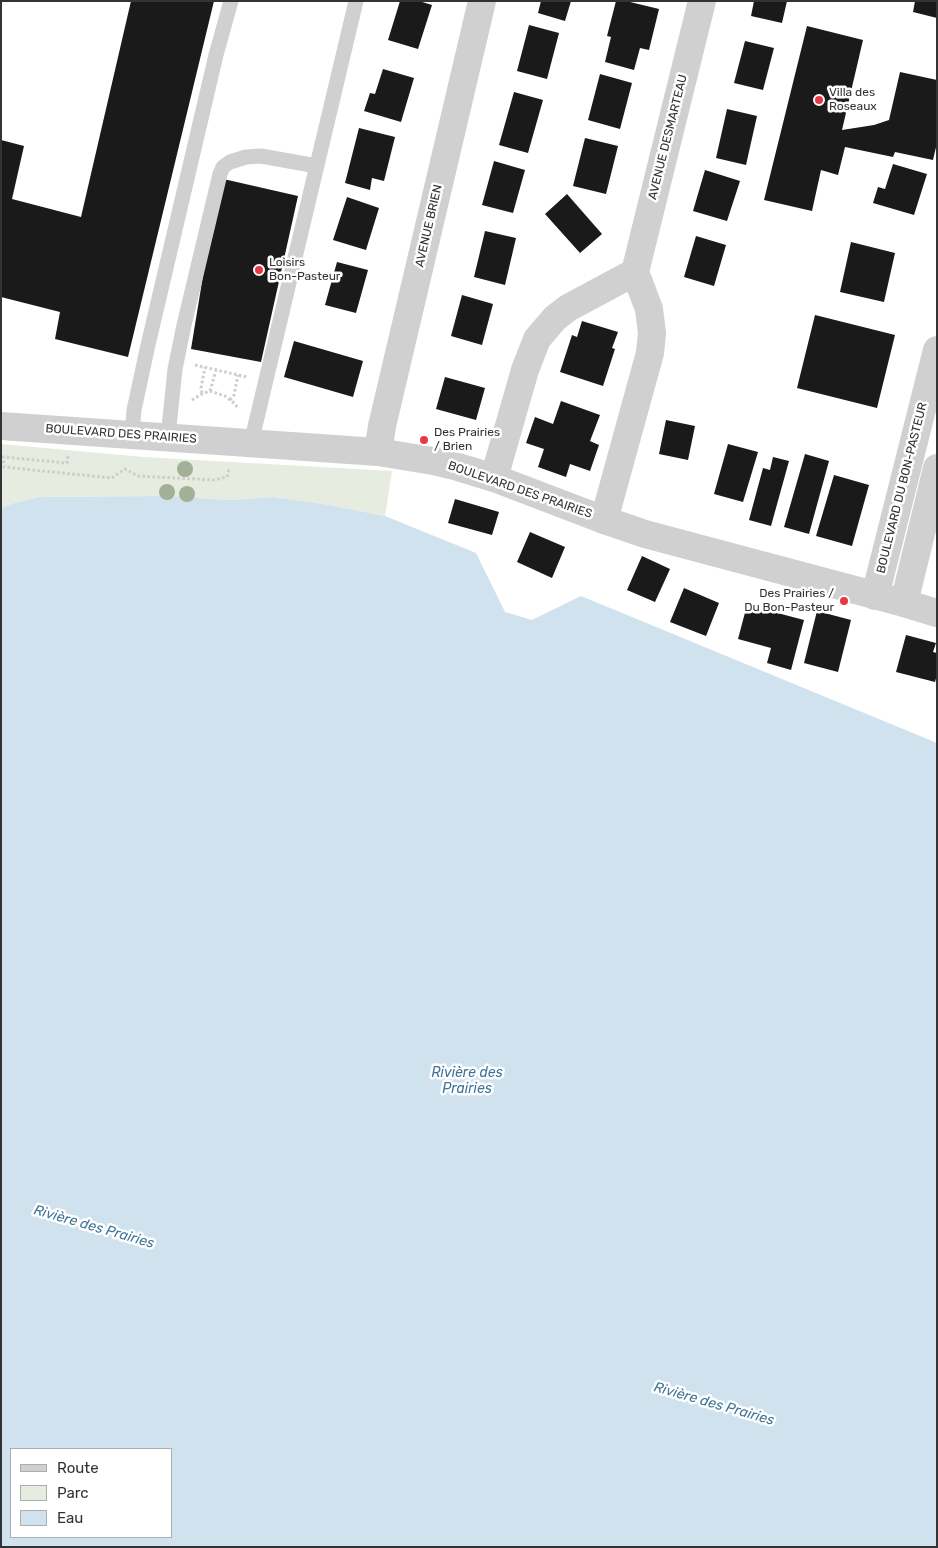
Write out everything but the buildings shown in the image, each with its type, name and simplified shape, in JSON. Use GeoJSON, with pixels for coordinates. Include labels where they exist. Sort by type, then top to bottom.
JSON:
{"type":"FeatureCollection","features":[{"type":"Feature","properties":{"kind":"street","name":"AVENUE BRIEN"},"geometry":{"type":"LineString","coordinates":[[378,452],[482,1]]}},
{"type":"Feature","properties":{"kind":"street","name":"AVENUE DESMARTEAU"},"geometry":{"type":"LineString","coordinates":[[635,272],[702,1]]}},
{"type":"Feature","properties":{"kind":"street"},"geometry":{"type":"LineString","coordinates":[[494,478],[525,370],[537,338],[545,328],[568,308],[635,272],[649,309],[652,333],[651,343],[604,520]]}},
{"type":"Feature","properties":{"kind":"street","name":"BOULEVARD DU BON-PASTEUR"},"geometry":{"type":"LineString","coordinates":[[875,596],[930,411],[937,350]]}},
{"type":"Feature","properties":{"kind":"street","name":"BOULEVARD DES PRAIRIES"},"geometry":{"type":"LineString","coordinates":[[1,426],[378,452],[438,462],[494,478],[645,534],[937,613]]}},
{"type":"Feature","properties":{"kind":"street"},"geometry":{"type":"LineString","coordinates":[[904,603],[937,468]]}},
{"type":"Feature","properties":{"kind":"lane"},"geometry":{"type":"LineString","coordinates":[[132,434],[134,410],[148,344],[216,55],[231,1]]}},
{"type":"Feature","properties":{"kind":"lane"},"geometry":{"type":"LineString","coordinates":[[251,443],[356,1]]}},
{"type":"Feature","properties":{"kind":"lane"},"geometry":{"type":"LineString","coordinates":[[168,437],[175,369],[223,167],[230,162],[246,157],[261,156],[317,166]]}},
{"type":"Feature","properties":{"kind":"path"},"geometry":{"type":"LineString","coordinates":[[189,363],[253,378]]}},
{"type":"Feature","properties":{"kind":"path"},"geometry":{"type":"LineString","coordinates":[[202,394],[201,388],[205,367]]}},
{"type":"Feature","properties":{"kind":"path"},"geometry":{"type":"LineString","coordinates":[[210,391],[216,370]]}},
{"type":"Feature","properties":{"kind":"path"},"geometry":{"type":"LineString","coordinates":[[230,400],[234,395],[238,375]]}},
{"type":"Feature","properties":{"kind":"path"},"geometry":{"type":"LineString","coordinates":[[190,401],[210,391],[219,393],[230,400],[238,408],[240,414]]}},
{"type":"Feature","properties":{"kind":"path"},"geometry":{"type":"LineString","coordinates":[[68,455],[67,463],[3,457],[2,469],[112,478],[125,469],[138,476],[214,480],[227,477],[230,462]]}},
{"type":"Feature","properties":{"kind":"green space"},"geometry":{"type":"Polygon","coordinates":[[[1,444],[143,457],[392,471],[385,516],[274,497],[231,500],[162,496],[40,497],[1,508],[1,444]]]}},
{"type":"Feature","properties":{"kind":"water","name":"Rivière des Prairies"},"geometry":{"type":"Polygon","coordinates":[[[162,496],[231,500],[274,497],[385,516],[476,553],[505,612],[532,620],[581,596],[937,743],[937,1547],[1,1547],[1,508],[40,497],[162,496]]]}},
{"type":"Feature","properties":{"kind":"place","name":"Villa des Roseaux"},"geometry":{"type":"Point","coordinates":[819,100]}},
{"type":"Feature","properties":{"kind":"place","name":"Loisirs Bon-Pasteur"},"geometry":{"type":"Point","coordinates":[259,270]}},
{"type":"Feature","properties":{"kind":"place","name":"Des Prairies / Brien"},"geometry":{"type":"Point","coordinates":[424,440]}},
{"type":"Feature","properties":{"kind":"place","name":"Des Prairies / Du Bon-Pasteur"},"geometry":{"type":"Point","coordinates":[844,601]}}]}
